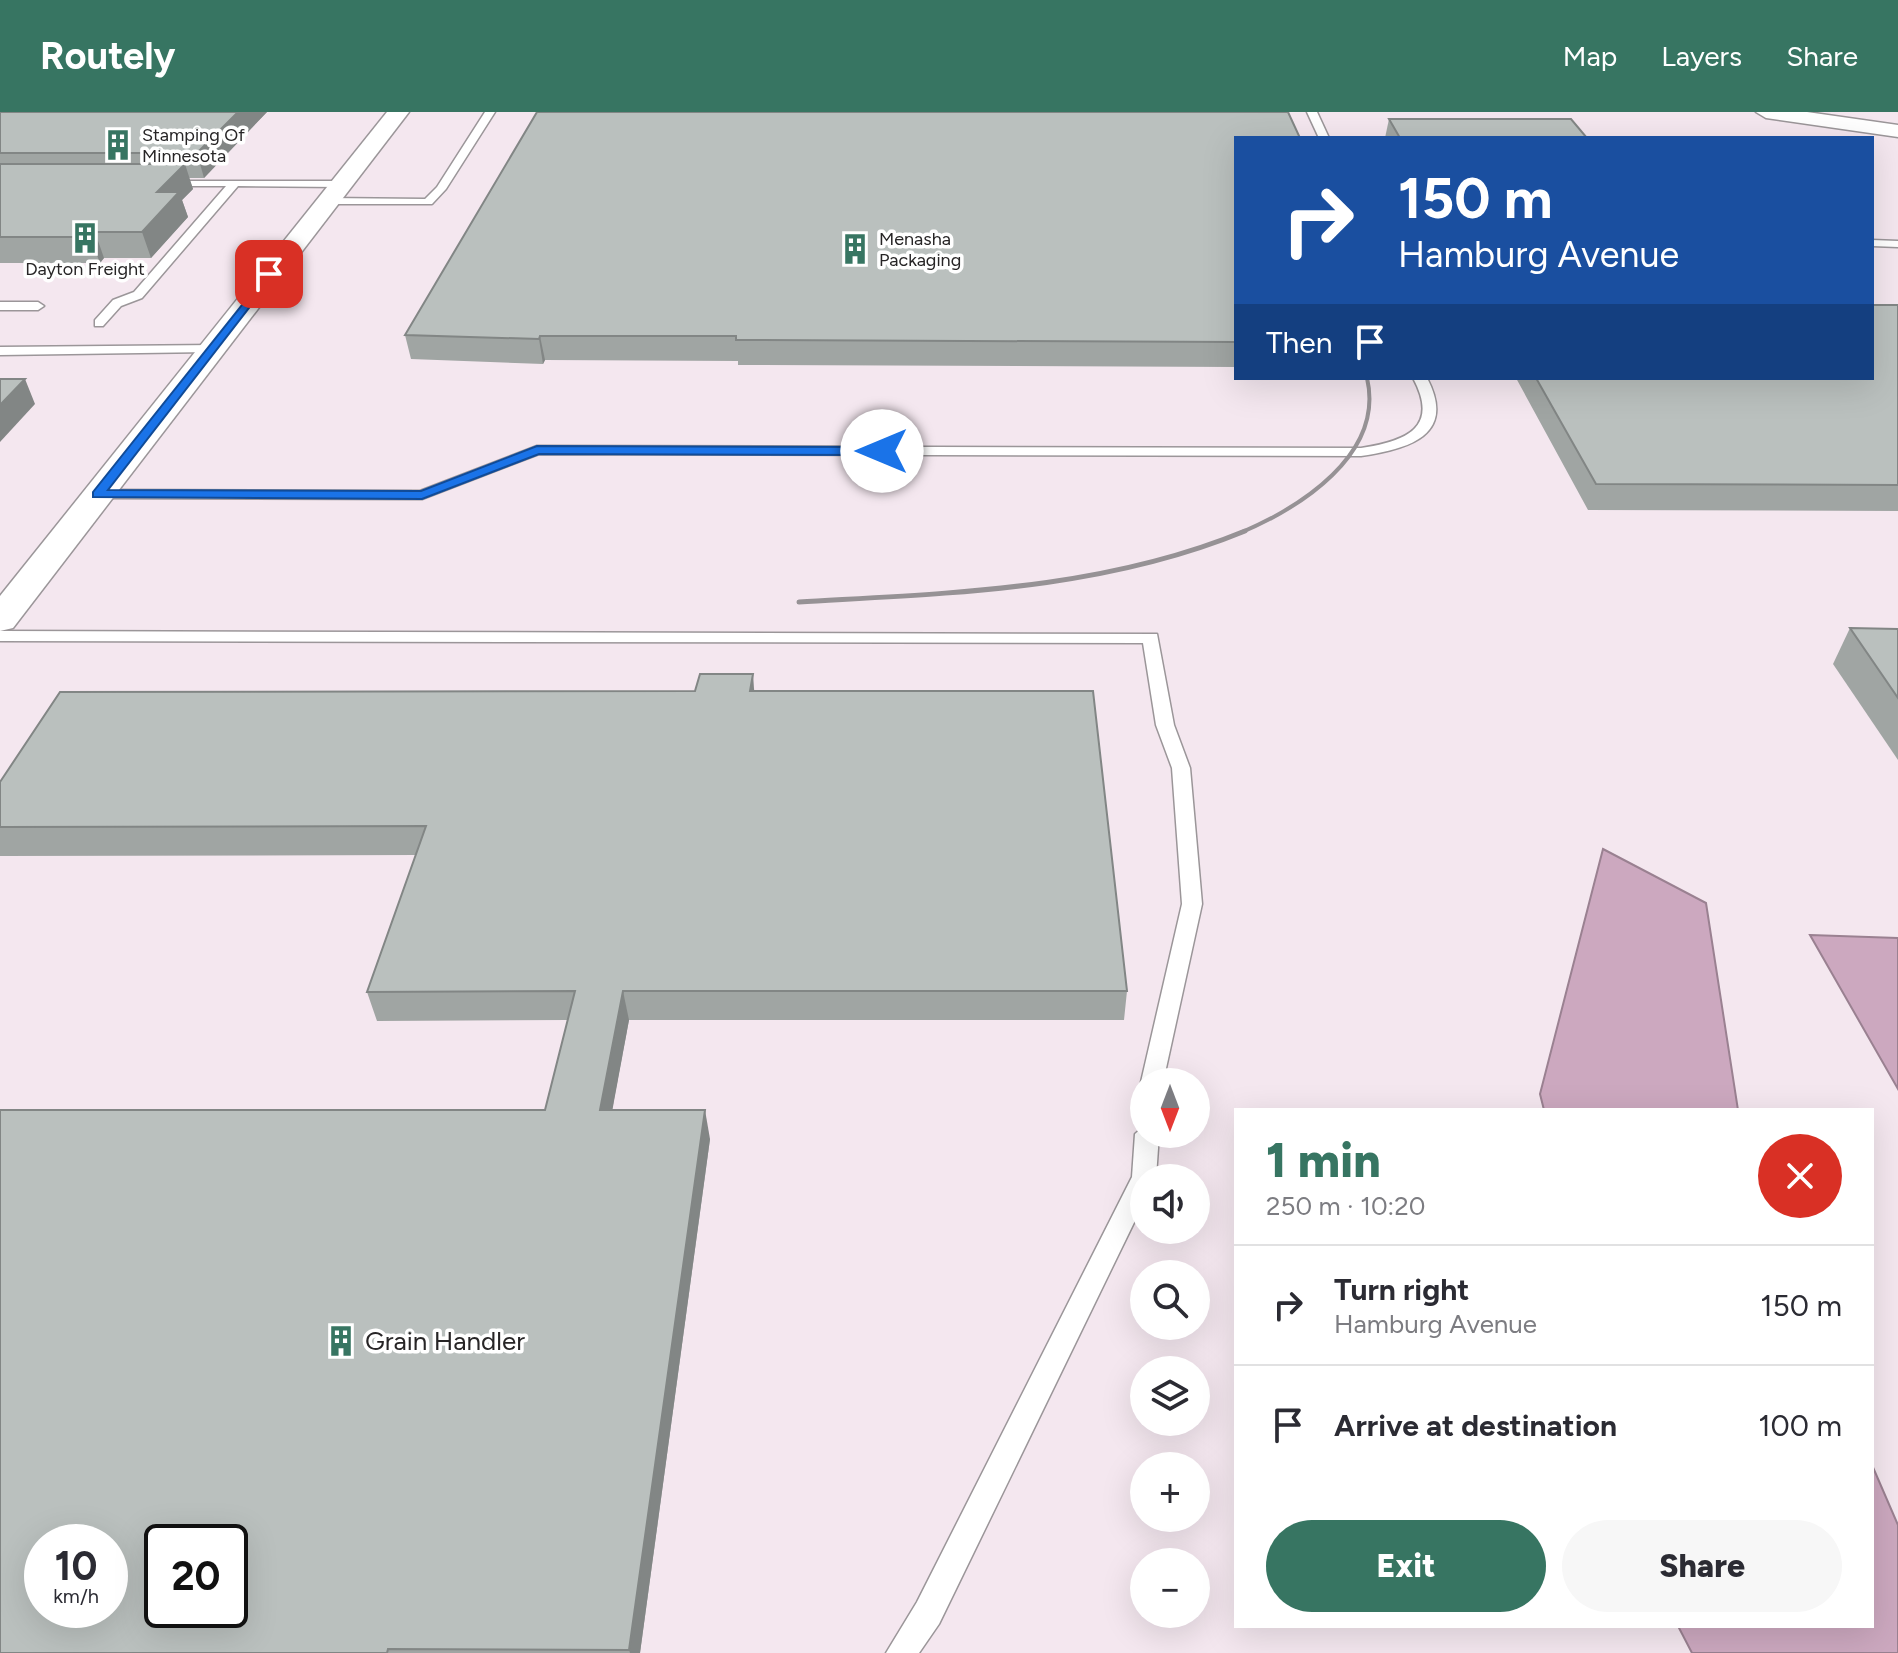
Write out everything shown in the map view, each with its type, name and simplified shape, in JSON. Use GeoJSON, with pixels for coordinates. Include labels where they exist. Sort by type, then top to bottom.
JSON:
{"type":"FeatureCollection","features":[{"type":"Feature","properties":{"kind":"street"},"geometry":{"type":"LineString","coordinates":[[0,620],[398,112]]}},
{"type":"Feature","properties":{"kind":"street"},"geometry":{"type":"LineString","coordinates":[[1766,112],[1898,131]]}},
{"type":"Feature","properties":{"kind":"lane"},"geometry":{"type":"LineString","coordinates":[[157,183],[235,183],[428,202],[441,189],[490,112]]}},
{"type":"Feature","properties":{"kind":"lane"},"geometry":{"type":"LineString","coordinates":[[1312,112],[1323,136]]}},
{"type":"Feature","properties":{"kind":"lane"},"geometry":{"type":"LineString","coordinates":[[99,323],[117,303],[138,295],[235,183]]}},
{"type":"Feature","properties":{"kind":"lane"},"geometry":{"type":"LineString","coordinates":[[1874,243],[1898,244]]}},
{"type":"Feature","properties":{"kind":"lane"},"geometry":{"type":"LineString","coordinates":[[0,306],[38,306]]}},
{"type":"Feature","properties":{"kind":"lane"},"geometry":{"type":"LineString","coordinates":[[0,351],[211,348]]}},
{"type":"Feature","properties":{"kind":"lane"},"geometry":{"type":"LineString","coordinates":[[98,494],[422,495],[537,450],[1361,452],[1397,445],[1423,426],[1431,414],[1431,402],[1421,380]]}},
{"type":"Feature","properties":{"kind":"lane"},"geometry":{"type":"LineString","coordinates":[[0,636],[1151,638],[1165,725],[1181,768],[1192,904],[1155,1068]]}},
{"type":"Feature","properties":{"kind":"lane"},"geometry":{"type":"LineString","coordinates":[[901,1653],[928,1613],[1091,1278],[1144,1177],[1146,1148]]}},
{"type":"Feature","properties":{"kind":"shaded area"},"geometry":{"type":"Polygon","coordinates":[[[0,112],[1898,112],[1898,1653],[0,1653],[0,112]]]}},
{"type":"Feature","properties":{"kind":"shaded area"},"geometry":{"type":"Polygon","coordinates":[[[1603,849],[1706,903],[1738,1108],[1544,1108],[1540,1094],[1603,849]]]}},
{"type":"Feature","properties":{"kind":"shaded area"},"geometry":{"type":"Polygon","coordinates":[[[1810,935],[1898,938],[1898,1089],[1810,935]]]}},
{"type":"Feature","properties":{"kind":"shaded area"},"geometry":{"type":"Polygon","coordinates":[[[1874,1470],[1898,1525],[1898,1653],[1692,1653],[1679,1628],[1874,1628],[1874,1470]]]}},
{"type":"Feature","properties":{"kind":"building","name":"Stamping Of Minnesota"},"geometry":{"type":"Polygon","coordinates":[[[0,112],[238,112],[197,153],[0,153],[0,112]]]}},
{"type":"Feature","properties":{"kind":"building","name":"Menasha Packaging"},"geometry":{"type":"Polygon","coordinates":[[[537,112],[1288,112],[1299,136],[1234,136],[1234,342],[736,340],[736,336],[540,336],[539,339],[405,335],[537,112]]]}},
{"type":"Feature","properties":{"kind":"building"},"geometry":{"type":"Polygon","coordinates":[[[1389,119],[1571,119],[1585,136],[1399,136],[1389,119]]]}},
{"type":"Feature","properties":{"kind":"building"},"geometry":{"type":"Polygon","coordinates":[[[0,164],[185,164],[157,192],[179,192],[142,232],[95,232],[90,237],[0,237],[0,164]]]}},
{"type":"Feature","properties":{"kind":"building"},"geometry":{"type":"Polygon","coordinates":[[[1874,305],[1898,305],[1898,485],[1596,484],[1537,380],[1874,380],[1874,305]]]}},
{"type":"Feature","properties":{"kind":"building"},"geometry":{"type":"Polygon","coordinates":[[[0,379],[25,379],[0,405],[0,379]]]}},
{"type":"Feature","properties":{"kind":"building"},"geometry":{"type":"Polygon","coordinates":[[[1850,628],[1898,629],[1898,698],[1850,628]]]}},
{"type":"Feature","properties":{"kind":"building","name":"Grain Handler"},"geometry":{"type":"Polygon","coordinates":[[[700,674],[753,674],[750,691],[1093,691],[1127,991],[623,991],[600,1110],[705,1110],[629,1650],[0,1653],[0,1110],[545,1110],[575,991],[367,992],[426,826],[0,827],[0,782],[60,692],[695,691],[700,674]]]}},
{"type":"Feature","properties":{"kind":"railway"},"geometry":{"type":"LineString","coordinates":[[1241,532],[1311,493],[1350,454],[1363,431],[1369,406],[1367,380]]}},
{"type":"Feature","properties":{"kind":"railway"},"geometry":{"type":"LineString","coordinates":[[799,602],[969,591],[1081,577],[1191,551],[1241,532]]}},
{"type":"Feature","properties":{"kind":"place","name":"Stamping Of Minnesota"},"geometry":{"type":"Point","coordinates":[118,145]}},
{"type":"Feature","properties":{"kind":"place","name":"Dayton Freight"},"geometry":{"type":"Point","coordinates":[85,238]}},
{"type":"Feature","properties":{"kind":"place","name":"Menasha Packaging"},"geometry":{"type":"Point","coordinates":[855,249]}},
{"type":"Feature","properties":{"kind":"place","name":"Grain Handler"},"geometry":{"type":"Point","coordinates":[341,1341]}},
{"type":"Feature","properties":{"kind":"route"},"geometry":{"type":"LineString","coordinates":[[269,274],[98,494],[422,495],[537,450],[882,451]]}}]}
